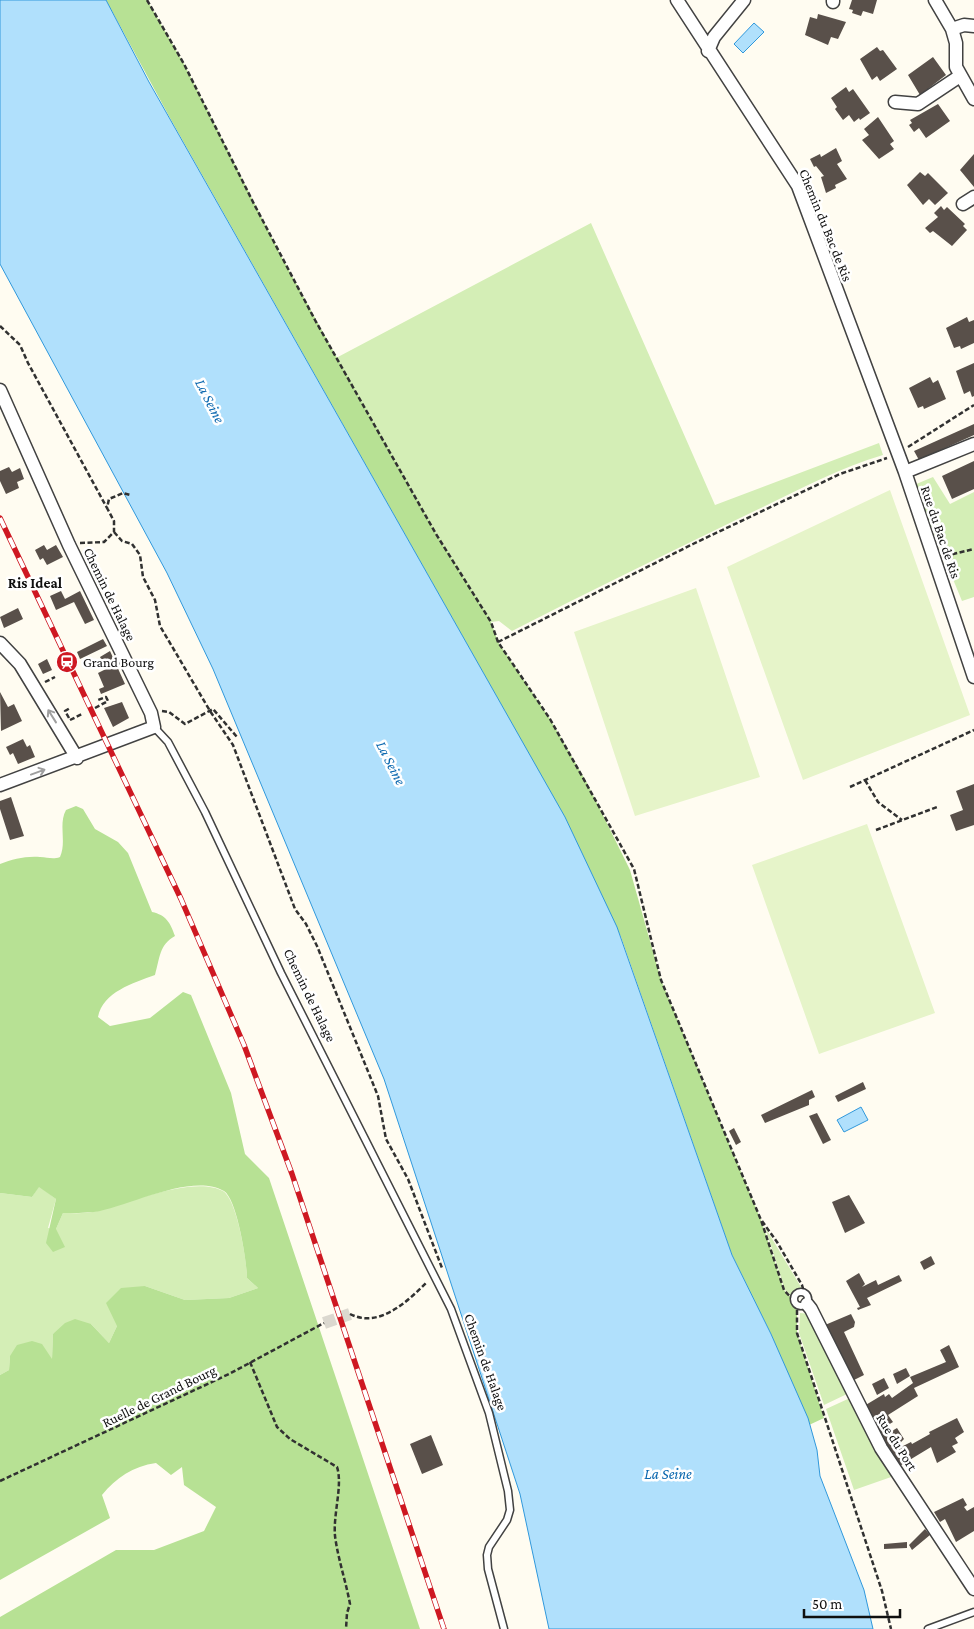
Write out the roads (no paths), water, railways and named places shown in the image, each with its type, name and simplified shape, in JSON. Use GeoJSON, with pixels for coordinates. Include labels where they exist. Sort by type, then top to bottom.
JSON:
{"type":"FeatureCollection","features":[{"type":"Feature","properties":{"kind":"street","name":"Chemin du Bac de Ris"},"geometry":{"type":"LineString","coordinates":[[677,0],[708,51],[782,159],[798,186],[898,454]]}},
{"type":"Feature","properties":{"kind":"street"},"geometry":{"type":"LineString","coordinates":[[708,51],[714,37],[744,0]]}},
{"type":"Feature","properties":{"kind":"street"},"geometry":{"type":"LineString","coordinates":[[935,0],[952,29],[956,43],[956,67],[974,99]]}},
{"type":"Feature","properties":{"kind":"street"},"geometry":{"type":"LineString","coordinates":[[952,29],[964,25],[974,26]]}},
{"type":"Feature","properties":{"kind":"street"},"geometry":{"type":"LineString","coordinates":[[895,102],[918,104],[960,76]]}},
{"type":"Feature","properties":{"kind":"street"},"geometry":{"type":"LineString","coordinates":[[962,204],[974,197]]}},
{"type":"Feature","properties":{"kind":"street","name":"Chemin de Halage"},"geometry":{"type":"LineString","coordinates":[[0,390],[69,545],[151,713],[154,727]]}},
{"type":"Feature","properties":{"kind":"street"},"geometry":{"type":"LineString","coordinates":[[904,472],[974,444]]}},
{"type":"Feature","properties":{"kind":"street","name":"Rue du Bac de Ris"},"geometry":{"type":"LineString","coordinates":[[898,454],[974,677]]}},
{"type":"Feature","properties":{"kind":"street"},"geometry":{"type":"LineString","coordinates":[[0,643],[20,664],[77,758]]}},
{"type":"Feature","properties":{"kind":"street"},"geometry":{"type":"LineString","coordinates":[[0,785],[77,758],[154,727]]}},
{"type":"Feature","properties":{"kind":"street","name":"Rue du Port"},"geometry":{"type":"LineString","coordinates":[[802,1300],[811,1309],[882,1448],[974,1589]]}},
{"type":"Feature","properties":{"kind":"lane","name":"Chemin de Halage"},"geometry":{"type":"LineString","coordinates":[[154,727],[168,742],[205,812],[282,973],[451,1309],[489,1413],[508,1491],[510,1510],[507,1520],[489,1547],[487,1555],[488,1569],[504,1629]]}},
{"type":"Feature","properties":{"kind":"lane"},"geometry":{"type":"LineString","coordinates":[[928,1629],[974,1612]]}},
{"type":"Feature","properties":{"kind":"water","name":"La Seine"},"geometry":{"type":"Polygon","coordinates":[[[0,0],[106,0],[149,82],[565,817],[617,927],[732,1255],[771,1334],[808,1418],[817,1450],[820,1476],[864,1590],[873,1629],[549,1629],[520,1494],[384,1079],[213,669],[167,573],[0,264],[0,0]]]}},
{"type":"Feature","properties":{"kind":"water"},"geometry":{"type":"Polygon","coordinates":[[[754,23],[764,32],[743,53],[734,44],[754,23]]]}},
{"type":"Feature","properties":{"kind":"water"},"geometry":{"type":"Polygon","coordinates":[[[861,1107],[868,1120],[844,1132],[837,1120],[861,1107]]]}},
{"type":"Feature","properties":{"kind":"tunnel"},"geometry":{"type":"LineString","coordinates":[[324,1323],[350,1314]]}},
{"type":"Feature","properties":{"kind":"railway"},"geometry":{"type":"LineString","coordinates":[[0,518],[181,899],[244,1045],[292,1174],[444,1629]]}},
{"type":"Feature","properties":{"kind":"place","name":"Grand Bourg"},"geometry":{"type":"Point","coordinates":[67,662]}},
{"type":"Feature","properties":{"kind":"district","name":"Ris Ideal"},"geometry":{"type":"Point","coordinates":[35,583]}}]}
